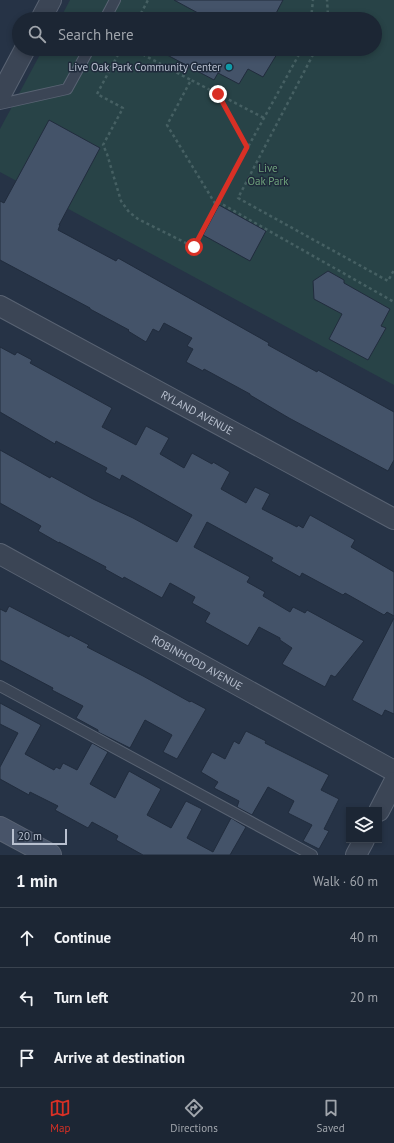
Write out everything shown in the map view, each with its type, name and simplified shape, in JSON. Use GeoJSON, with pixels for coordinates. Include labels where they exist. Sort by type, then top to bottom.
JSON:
{"type":"FeatureCollection","features":[{"type":"Feature","properties":{"kind":"main road"},"geometry":{"type":"LineString","coordinates":[[0,828],[50,855]]}},
{"type":"Feature","properties":{"kind":"street"},"geometry":{"type":"LineString","coordinates":[[45,12],[51,0]]}},
{"type":"Feature","properties":{"kind":"street"},"geometry":{"type":"LineString","coordinates":[[0,96],[21,56]]}},
{"type":"Feature","properties":{"kind":"street","name":"RYLAND AVENUE"},"geometry":{"type":"LineString","coordinates":[[0,306],[394,520]]}},
{"type":"Feature","properties":{"kind":"street","name":"ROBINHOOD AVENUE"},"geometry":{"type":"LineString","coordinates":[[0,554],[394,771]]}},
{"type":"Feature","properties":{"kind":"street"},"geometry":{"type":"LineString","coordinates":[[381,807],[394,782]]}},
{"type":"Feature","properties":{"kind":"street"},"geometry":{"type":"LineString","coordinates":[[356,855],[362,843]]}},
{"type":"Feature","properties":{"kind":"lane"},"geometry":{"type":"LineString","coordinates":[[109,12],[115,0]]}},
{"type":"Feature","properties":{"kind":"lane"},"geometry":{"type":"LineString","coordinates":[[0,104],[67,89],[85,56]]}},
{"type":"Feature","properties":{"kind":"lane"},"geometry":{"type":"LineString","coordinates":[[0,686],[312,855]]}},
{"type":"Feature","properties":{"kind":"path"},"geometry":{"type":"LineString","coordinates":[[142,12],[148,0]]}},
{"type":"Feature","properties":{"kind":"path"},"geometry":{"type":"LineString","coordinates":[[312,12],[313,0]]}},
{"type":"Feature","properties":{"kind":"path"},"geometry":{"type":"LineString","coordinates":[[327,0],[328,12]]}},
{"type":"Feature","properties":{"kind":"path"},"geometry":{"type":"LineString","coordinates":[[117,56],[97,94],[123,108],[103,145],[121,201],[129,212],[138,219],[194,247],[247,147],[298,56]]}},
{"type":"Feature","properties":{"kind":"path"},"geometry":{"type":"LineString","coordinates":[[146,56],[161,64]]}},
{"type":"Feature","properties":{"kind":"path"},"geometry":{"type":"LineString","coordinates":[[312,56],[238,198],[388,281],[394,270]]}},
{"type":"Feature","properties":{"kind":"path"},"geometry":{"type":"LineString","coordinates":[[166,67],[264,118]]}},
{"type":"Feature","properties":{"kind":"path"},"geometry":{"type":"LineString","coordinates":[[191,80],[167,125],[216,205]]}},
{"type":"Feature","properties":{"kind":"path"},"geometry":{"type":"LineString","coordinates":[[218,94],[247,147]]}},
{"type":"Feature","properties":{"kind":"path"},"geometry":{"type":"LineString","coordinates":[[216,205],[220,203],[394,302]]}},
{"type":"Feature","properties":{"kind":"green space","name":"Live Oak Park"},"geometry":{"type":"Polygon","coordinates":[[[70,0],[394,0],[394,385],[0,172],[0,129],[39,56],[382,56],[382,12],[64,12],[70,0]]]}},
{"type":"Feature","properties":{"kind":"building"},"geometry":{"type":"Polygon","coordinates":[[[174,0],[283,0],[277,12],[196,12],[174,0]]]}},
{"type":"Feature","properties":{"kind":"building","name":"Live Oak Park Community Center"},"geometry":{"type":"Polygon","coordinates":[[[169,56],[276,56],[263,77],[248,69],[239,84],[218,73],[214,80],[169,56]]]}},
{"type":"Feature","properties":{"kind":"building"},"geometry":{"type":"Polygon","coordinates":[[[49,120],[100,148],[59,225],[58,230],[116,261],[118,258],[269,343],[268,345],[317,372],[318,370],[394,412],[394,460],[388,471],[289,418],[250,394],[204,369],[203,371],[186,362],[193,349],[187,346],[192,338],[164,323],[159,332],[153,329],[146,342],[128,331],[129,330],[90,308],[0,260],[0,201],[4,203],[49,120]]]}},
{"type":"Feature","properties":{"kind":"building"},"geometry":{"type":"Polygon","coordinates":[[[219,205],[266,231],[250,261],[203,235],[219,205]]]}},
{"type":"Feature","properties":{"kind":"building"},"geometry":{"type":"Polygon","coordinates":[[[328,271],[344,280],[344,283],[390,309],[381,326],[386,328],[368,360],[329,339],[342,314],[314,299],[313,281],[328,271]]]}},
{"type":"Feature","properties":{"kind":"building"},"geometry":{"type":"Polygon","coordinates":[[[0,347],[15,355],[17,352],[32,360],[30,363],[112,408],[102,427],[136,445],[146,426],[169,438],[160,454],[184,468],[192,453],[212,464],[213,462],[230,472],[221,489],[246,503],[255,487],[270,494],[262,509],[297,527],[298,525],[303,528],[310,515],[355,540],[351,547],[394,572],[394,616],[387,612],[384,615],[345,593],[343,595],[302,573],[300,577],[271,561],[273,558],[207,522],[194,547],[250,577],[247,582],[265,592],[263,596],[290,612],[293,607],[305,613],[307,610],[364,641],[335,677],[331,675],[325,687],[282,664],[292,648],[280,640],[280,638],[259,627],[248,646],[205,622],[210,613],[192,603],[195,597],[170,583],[162,598],[124,577],[123,579],[105,569],[106,567],[38,531],[41,526],[0,503],[0,450],[50,478],[51,476],[177,542],[192,515],[122,475],[120,480],[105,472],[107,468],[56,441],[55,444],[0,412],[0,347]]]}},
{"type":"Feature","properties":{"kind":"building"},"geometry":{"type":"Polygon","coordinates":[[[9,606],[69,637],[70,635],[89,645],[87,647],[206,709],[177,759],[163,752],[172,735],[145,720],[130,748],[98,732],[98,730],[76,718],[83,706],[52,690],[53,688],[0,660],[0,609],[6,612],[9,606]]]}},
{"type":"Feature","properties":{"kind":"building"},"geometry":{"type":"Polygon","coordinates":[[[394,618],[394,714],[385,710],[382,716],[352,700],[394,618]]]}},
{"type":"Feature","properties":{"kind":"building"},"geometry":{"type":"Polygon","coordinates":[[[0,703],[41,725],[25,754],[54,770],[56,767],[60,769],[63,763],[77,770],[92,743],[108,752],[90,784],[115,798],[129,771],[161,789],[147,815],[171,828],[186,801],[202,809],[187,838],[213,852],[231,818],[246,827],[230,855],[143,855],[116,840],[118,836],[92,822],[88,828],[55,810],[58,806],[30,792],[29,795],[0,779],[0,767],[18,733],[0,724],[0,703]]]}},
{"type":"Feature","properties":{"kind":"building"},"geometry":{"type":"Polygon","coordinates":[[[246,731],[266,741],[265,743],[329,775],[321,790],[339,799],[324,829],[329,831],[319,849],[303,841],[312,825],[288,813],[294,801],[268,787],[252,815],[237,807],[239,801],[214,788],[218,782],[201,772],[212,752],[225,759],[234,741],[239,744],[246,731]]]}},
{"type":"Feature","properties":{"kind":"place","name":"Live Oak Park Community Center"},"geometry":{"type":"Point","coordinates":[229,67]}},
{"type":"Feature","properties":{"kind":"route"},"geometry":{"type":"LineString","coordinates":[[194,247],[247,147],[218,94]]}}]}
